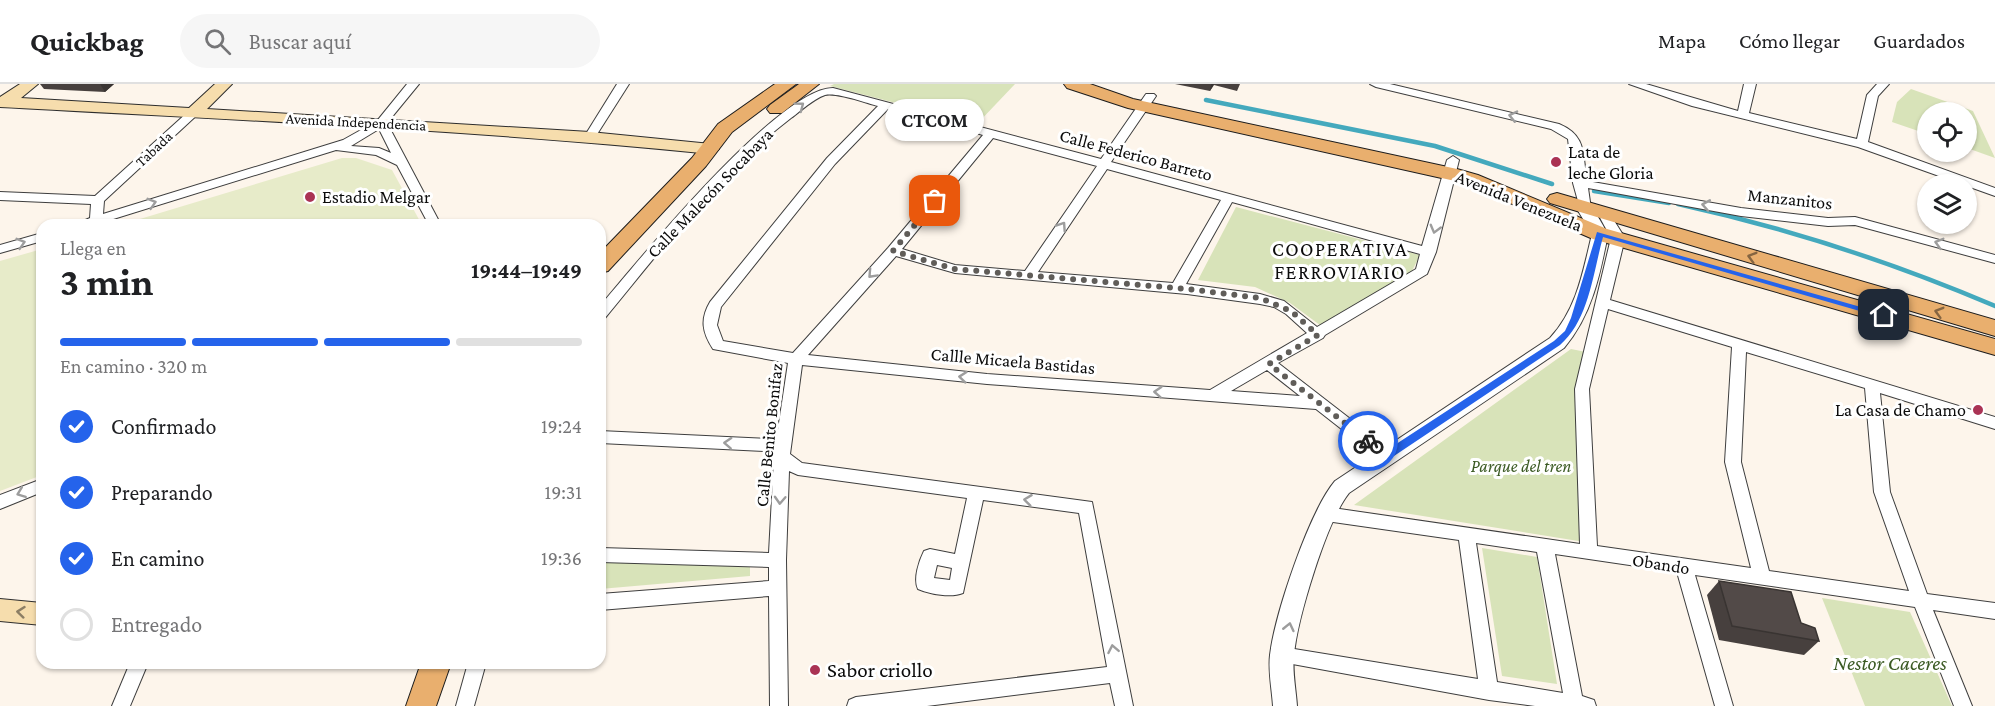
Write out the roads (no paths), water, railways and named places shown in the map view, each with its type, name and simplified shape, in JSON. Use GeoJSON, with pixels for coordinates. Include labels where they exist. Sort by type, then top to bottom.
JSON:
{"type":"FeatureCollection","features":[{"type":"Feature","properties":{"kind":"main road"},"geometry":{"type":"LineString","coordinates":[[2,104],[30,84]]}},
{"type":"Feature","properties":{"kind":"main road","name":"Tabada"},"geometry":{"type":"LineString","coordinates":[[193,113],[224,84]]}},
{"type":"Feature","properties":{"kind":"main road","name":"Calle Malecón Socabaya"},"geometry":{"type":"LineString","coordinates":[[606,260],[713,146],[725,128],[786,84]]}},
{"type":"Feature","properties":{"kind":"main road"},"geometry":{"type":"LineString","coordinates":[[713,146],[742,129],[802,84]]}},
{"type":"Feature","properties":{"kind":"main road"},"geometry":{"type":"LineString","coordinates":[[713,146],[736,140],[810,84]]}},
{"type":"Feature","properties":{"kind":"main road","name":"Avenida Venezuela"},"geometry":{"type":"LineString","coordinates":[[1073,84],[1451,166],[1995,328]]}},
{"type":"Feature","properties":{"kind":"main road","name":"Avenida Venezuela"},"geometry":{"type":"LineString","coordinates":[[1108,84],[1147,101]]}},
{"type":"Feature","properties":{"kind":"main road","name":"Avenida Independencia"},"geometry":{"type":"LineString","coordinates":[[2,104],[381,123],[713,146]]}},
{"type":"Feature","properties":{"kind":"main road","name":"Avenida Venezuela"},"geometry":{"type":"LineString","coordinates":[[1451,166],[1471,179],[1593,209],[1995,347]]}},
{"type":"Feature","properties":{"kind":"main road"},"geometry":{"type":"LineString","coordinates":[[0,610],[36,613]]}},
{"type":"Feature","properties":{"kind":"main road"},"geometry":{"type":"LineString","coordinates":[[421,706],[433,669]]}},
{"type":"Feature","properties":{"kind":"street"},"geometry":{"type":"LineString","coordinates":[[99,219],[361,138],[381,123],[413,84]]}},
{"type":"Feature","properties":{"kind":"street"},"geometry":{"type":"LineString","coordinates":[[590,137],[623,84]]}},
{"type":"Feature","properties":{"kind":"street"},"geometry":{"type":"LineString","coordinates":[[1376,84],[1555,126],[1569,132],[1574,138],[1593,209],[1601,302],[1582,389],[1589,553]]}},
{"type":"Feature","properties":{"kind":"street"},"geometry":{"type":"LineString","coordinates":[[1635,84],[1743,116],[1862,144],[1995,192]]}},
{"type":"Feature","properties":{"kind":"street"},"geometry":{"type":"LineString","coordinates":[[1743,116],[1750,84]]}},
{"type":"Feature","properties":{"kind":"street"},"geometry":{"type":"LineString","coordinates":[[1862,144],[1873,95],[1883,84]]}},
{"type":"Feature","properties":{"kind":"street","name":"Calle Federico Barreto"},"geometry":{"type":"LineString","coordinates":[[833,91],[1429,252]]}},
{"type":"Feature","properties":{"kind":"street","name":"Calle Malecón Socabaya"},"geometry":{"type":"LineString","coordinates":[[606,308],[675,225],[766,132],[816,94],[833,91]]}},
{"type":"Feature","properties":{"kind":"street"},"geometry":{"type":"LineString","coordinates":[[1029,275],[1147,101]]}},
{"type":"Feature","properties":{"kind":"street","name":"Callle Micaela Bastidas"},"geometry":{"type":"LineString","coordinates":[[886,105],[807,189],[715,305],[708,320],[711,337],[718,345],[796,359],[987,379],[1182,394],[1216,393],[1316,402]]}},
{"type":"Feature","properties":{"kind":"street","name":"Tabada"},"geometry":{"type":"LineString","coordinates":[[98,200],[193,113]]}},
{"type":"Feature","properties":{"kind":"street"},"geometry":{"type":"LineString","coordinates":[[381,123],[432,219]]}},
{"type":"Feature","properties":{"kind":"street","name":"Calle Benito Bonifaz"},"geometry":{"type":"LineString","coordinates":[[779,706],[777,560],[782,457],[796,359],[893,251],[991,133]]}},
{"type":"Feature","properties":{"kind":"street"},"geometry":{"type":"LineString","coordinates":[[332,148],[365,149],[402,163]]}},
{"type":"Feature","properties":{"kind":"street"},"geometry":{"type":"LineString","coordinates":[[1216,393],[1318,335],[1422,271],[1451,166]]}},
{"type":"Feature","properties":{"kind":"street"},"geometry":{"type":"LineString","coordinates":[[0,196],[98,200],[96,219]]}},
{"type":"Feature","properties":{"kind":"street"},"geometry":{"type":"LineString","coordinates":[[1177,288],[1228,198]]}},
{"type":"Feature","properties":{"kind":"street"},"geometry":{"type":"LineString","coordinates":[[1285,706],[1282,655],[1301,577],[1332,499],[1342,487],[1569,333],[1592,268],[1593,209]]}},
{"type":"Feature","properties":{"kind":"street","name":"Manzanitos"},"geometry":{"type":"LineString","coordinates":[[1593,209],[1741,212],[1828,222],[1855,221],[1995,259]]}},
{"type":"Feature","properties":{"kind":"street"},"geometry":{"type":"LineString","coordinates":[[0,249],[36,239]]}},
{"type":"Feature","properties":{"kind":"street"},"geometry":{"type":"LineString","coordinates":[[893,251],[955,269],[1177,288],[1260,298],[1279,304],[1318,335]]}},
{"type":"Feature","properties":{"kind":"street"},"geometry":{"type":"LineString","coordinates":[[1601,302],[1995,423]]}},
{"type":"Feature","properties":{"kind":"street"},"geometry":{"type":"LineString","coordinates":[[1738,345],[1733,462],[1762,578]]}},
{"type":"Feature","properties":{"kind":"street"},"geometry":{"type":"LineString","coordinates":[[1269,364],[1387,456]]}},
{"type":"Feature","properties":{"kind":"street"},"geometry":{"type":"LineString","coordinates":[[1872,386],[1882,492],[1921,601],[1964,706]]}},
{"type":"Feature","properties":{"kind":"street"},"geometry":{"type":"LineString","coordinates":[[606,436],[768,445],[798,469],[1086,507],[1124,706]]}},
{"type":"Feature","properties":{"kind":"street"},"geometry":{"type":"LineString","coordinates":[[0,502],[36,487]]}},
{"type":"Feature","properties":{"kind":"street"},"geometry":{"type":"LineString","coordinates":[[962,563],[976,493]]}},
{"type":"Feature","properties":{"kind":"street","name":"Obando"},"geometry":{"type":"LineString","coordinates":[[1326,514],[1545,548],[1995,611]]}},
{"type":"Feature","properties":{"kind":"street"},"geometry":{"type":"LineString","coordinates":[[1467,536],[1489,691]]}},
{"type":"Feature","properties":{"kind":"street"},"geometry":{"type":"LineString","coordinates":[[1282,655],[1581,705],[1545,548]]}},
{"type":"Feature","properties":{"kind":"street"},"geometry":{"type":"LineString","coordinates":[[606,555],[737,561],[777,560]]}},
{"type":"Feature","properties":{"kind":"street"},"geometry":{"type":"LineString","coordinates":[[1684,568],[1724,706]]}},
{"type":"Feature","properties":{"kind":"street"},"geometry":{"type":"LineString","coordinates":[[606,602],[777,588]]}},
{"type":"Feature","properties":{"kind":"street"},"geometry":{"type":"LineString","coordinates":[[121,706],[136,669]]}},
{"type":"Feature","properties":{"kind":"street"},"geometry":{"type":"LineString","coordinates":[[465,706],[475,669]]}},
{"type":"Feature","properties":{"kind":"street"},"geometry":{"type":"LineString","coordinates":[[856,706],[1118,674]]}},
{"type":"Feature","properties":{"kind":"waterway"},"geometry":{"type":"LineString","coordinates":[[1206,100],[1435,146],[1552,184]]}},
{"type":"Feature","properties":{"kind":"waterway"},"geometry":{"type":"LineString","coordinates":[[1594,191],[1669,203]]}},
{"type":"Feature","properties":{"kind":"waterway"},"geometry":{"type":"LineString","coordinates":[[1678,204],[1799,235],[1917,275],[1995,306]]}},
{"type":"Feature","properties":{"kind":"place","name":"Lata de leche Gloria"},"geometry":{"type":"Point","coordinates":[1556,162]}},
{"type":"Feature","properties":{"kind":"place","name":"Estadio Melgar"},"geometry":{"type":"Point","coordinates":[310,197]}},
{"type":"Feature","properties":{"kind":"place","name":"CTCOM"},"geometry":{"type":"Point","coordinates":[935,201]}},
{"type":"Feature","properties":{"kind":"place","name":"La Casa de Chamo"},"geometry":{"type":"Point","coordinates":[1978,410]}},
{"type":"Feature","properties":{"kind":"place","name":"Sabor criollo"},"geometry":{"type":"Point","coordinates":[815,670]}},
{"type":"Feature","properties":{"kind":"district","name":"COOPERATIVA FERROVIARIO"},"geometry":{"type":"Point","coordinates":[1340,260]}},
{"type":"Feature","properties":{"kind":"park label","name":"Parque del tren"},"geometry":{"type":"Point","coordinates":[1521,466]}},
{"type":"Feature","properties":{"kind":"park label","name":"Nestor Caceres"},"geometry":{"type":"Point","coordinates":[1890,663]}}]}
